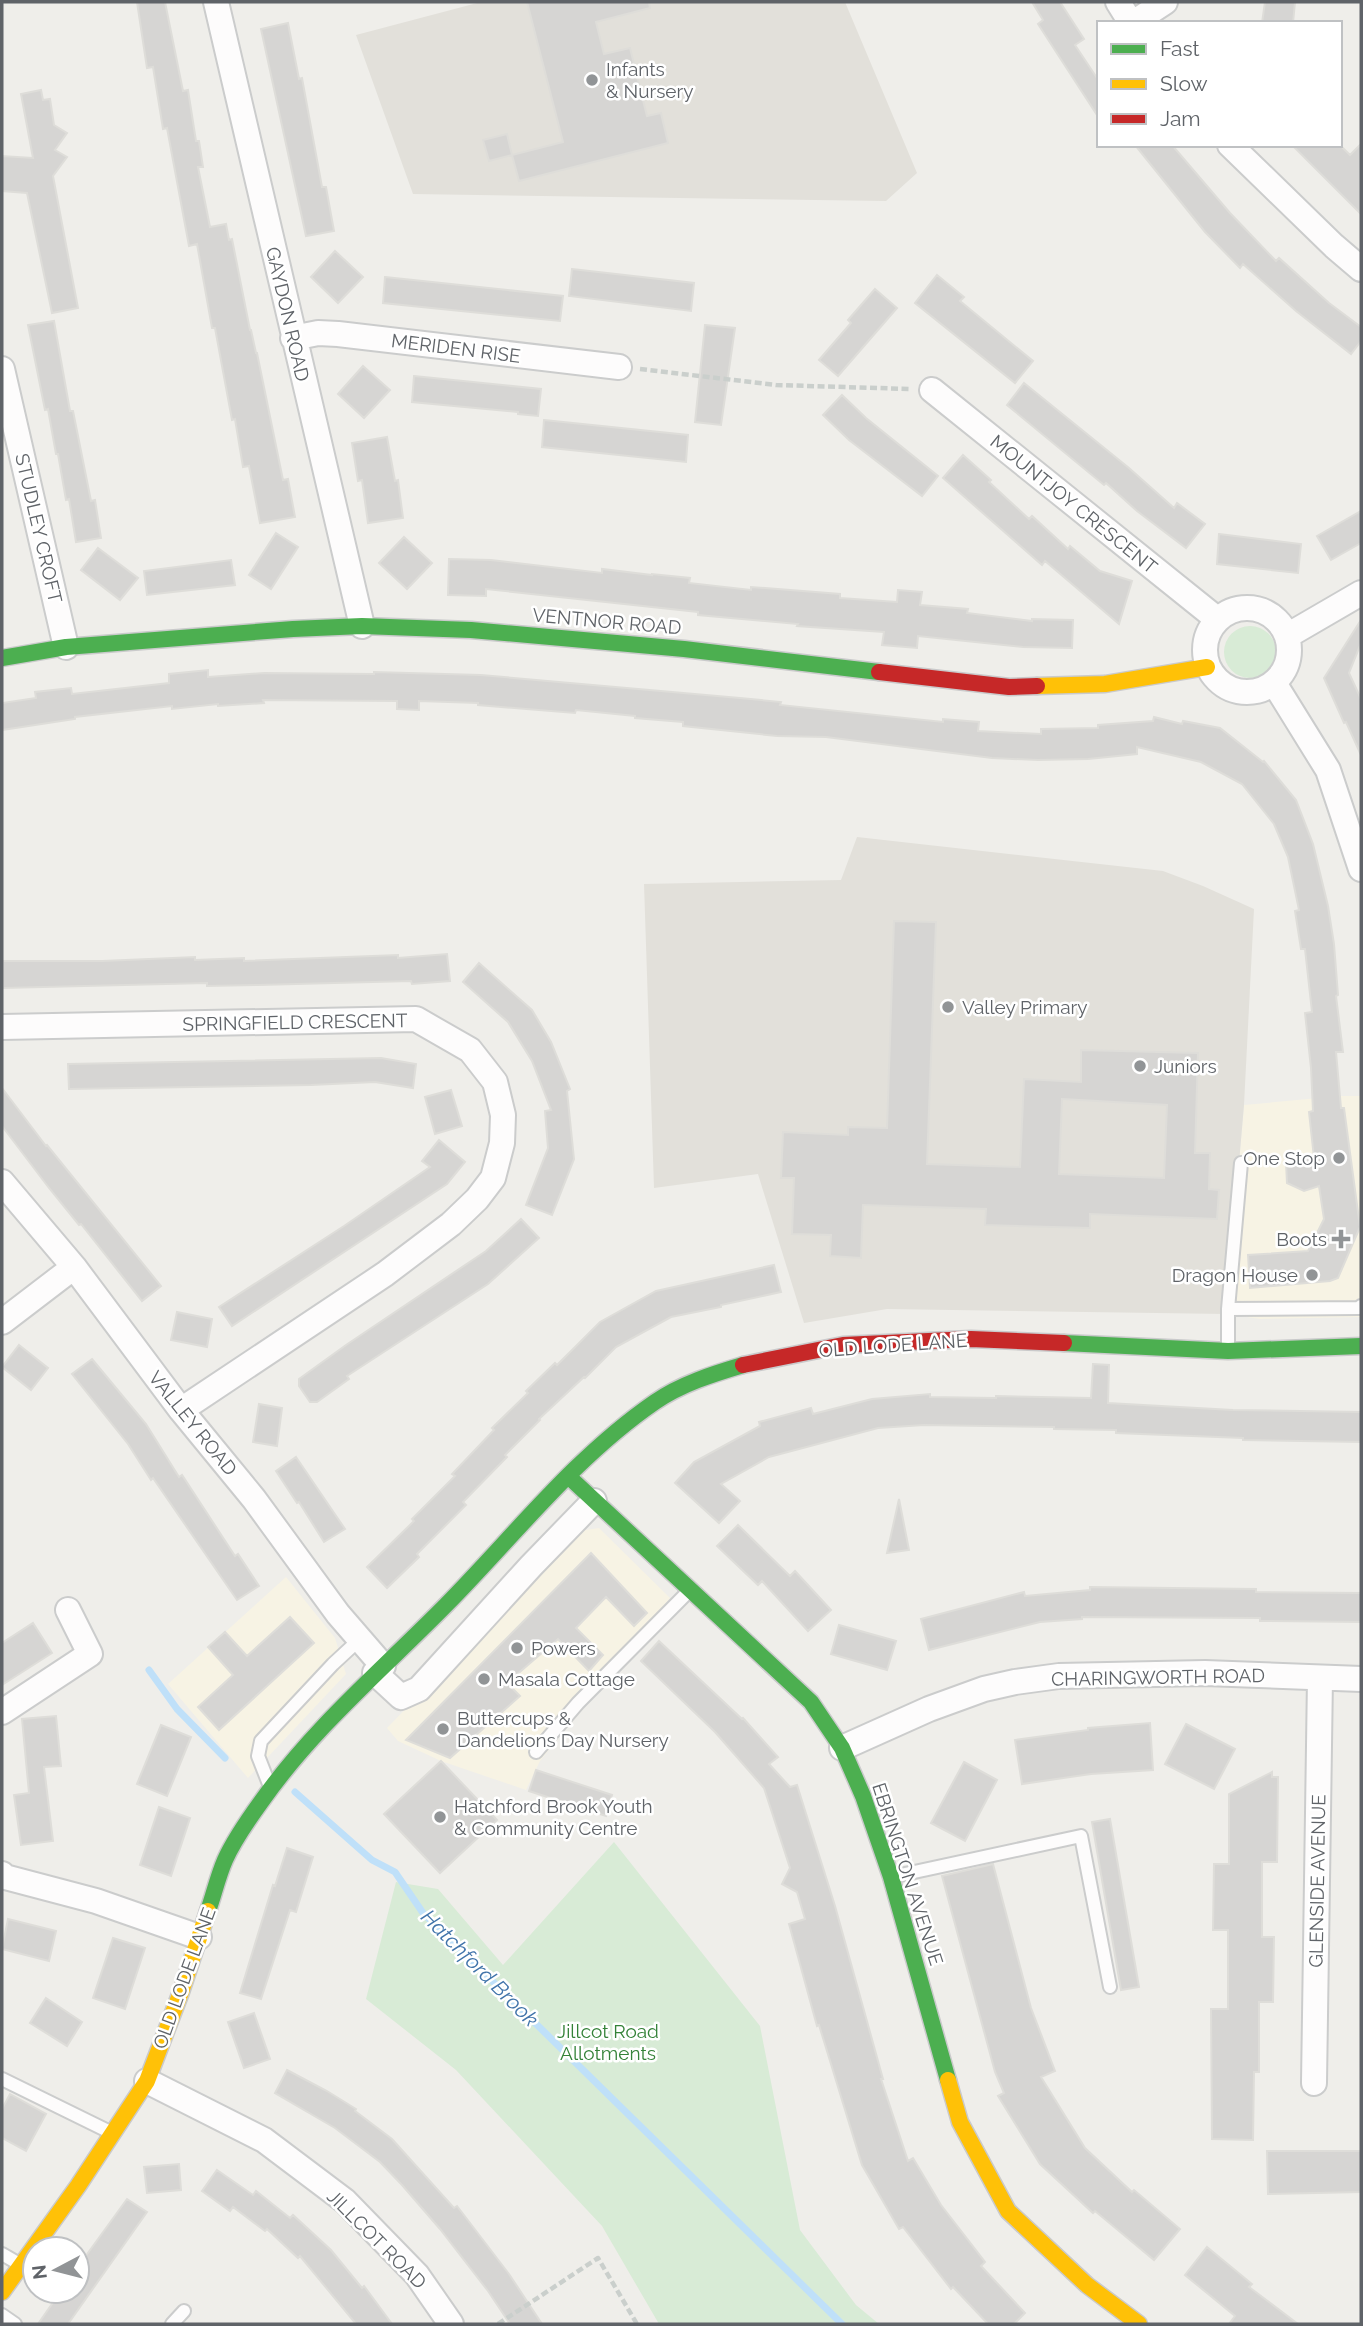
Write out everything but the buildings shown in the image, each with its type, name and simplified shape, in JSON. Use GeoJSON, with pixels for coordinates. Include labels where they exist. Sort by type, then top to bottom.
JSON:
{"type":"FeatureCollection","features":[{"type":"Feature","properties":{"kind":"street","name":"GAYDON ROAD"},"geometry":{"type":"LineString","coordinates":[[216,2],[362,626]]}},
{"type":"Feature","properties":{"kind":"street"},"geometry":{"type":"LineString","coordinates":[[1118,2],[1131,21]]}},
{"type":"Feature","properties":{"kind":"street"},"geometry":{"type":"LineString","coordinates":[[1135,21],[1165,2]]}},
{"type":"Feature","properties":{"kind":"street"},"geometry":{"type":"LineString","coordinates":[[1232,147],[1361,269]]}},
{"type":"Feature","properties":{"kind":"street","name":"MERIDEN RISE"},"geometry":{"type":"LineString","coordinates":[[293,338],[318,333],[338,334],[619,367]]}},
{"type":"Feature","properties":{"kind":"street","name":"STUDLEY CROFT"},"geometry":{"type":"LineString","coordinates":[[2,369],[66,647]]}},
{"type":"Feature","properties":{"kind":"street","name":"MOUNTJOY CRESCENT"},"geometry":{"type":"LineString","coordinates":[[932,390],[1217,620]]}},
{"type":"Feature","properties":{"kind":"street"},"geometry":{"type":"LineString","coordinates":[[1287,636],[1361,593]]}},
{"type":"Feature","properties":{"kind":"street"},"geometry":{"type":"LineString","coordinates":[[1240,608],[1262,610],[1276,619],[1287,636],[1290,654],[1286,668],[1274,683],[1253,693],[1234,691],[1215,680],[1207,667],[1204,644],[1208,631],[1217,620],[1240,608]]}},
{"type":"Feature","properties":{"kind":"street","name":"VENTNOR ROAD"},"geometry":{"type":"LineString","coordinates":[[2,658],[66,647],[362,626],[471,630],[684,649],[1009,687],[1105,684],[1207,667]]}},
{"type":"Feature","properties":{"kind":"street"},"geometry":{"type":"LineString","coordinates":[[1274,683],[1328,770],[1361,869]]}},
{"type":"Feature","properties":{"kind":"street","name":"SPRINGFIELD CRESCENT"},"geometry":{"type":"LineString","coordinates":[[2,1027],[416,1019],[470,1050],[495,1082],[503,1115],[502,1143],[493,1178],[477,1199],[451,1224],[385,1274],[181,1410]]}},
{"type":"Feature","properties":{"kind":"street","name":"VALLEY ROAD"},"geometry":{"type":"LineString","coordinates":[[2,1182],[74,1267],[181,1410],[254,1499],[338,1614],[360,1639],[379,1669]]}},
{"type":"Feature","properties":{"kind":"street"},"geometry":{"type":"LineString","coordinates":[[2,1322],[74,1267]]}},
{"type":"Feature","properties":{"kind":"street","name":"OLD LODE LANE"},"geometry":{"type":"LineString","coordinates":[[43,2235],[147,2081],[225,1860],[245,1824],[271,1787],[299,1753],[379,1669],[445,1606],[568,1476],[617,1431],[657,1400],[702,1378],[754,1361],[843,1345],[971,1339],[1228,1351],[1361,1346]]}},
{"type":"Feature","properties":{"kind":"street","name":"EBRINGTON AVENUE"},"geometry":{"type":"LineString","coordinates":[[568,1476],[811,1702],[842,1748],[863,1796],[891,1877],[960,2122],[1008,2211],[1087,2285],[1139,2324]]}},
{"type":"Feature","properties":{"kind":"street"},"geometry":{"type":"LineString","coordinates":[[379,1669],[401,1697],[419,1689],[594,1501]]}},
{"type":"Feature","properties":{"kind":"street"},"geometry":{"type":"LineString","coordinates":[[2,1712],[90,1654],[68,1610]]}},
{"type":"Feature","properties":{"kind":"street","name":"CHARINGWORTH ROAD"},"geometry":{"type":"LineString","coordinates":[[842,1748],[929,1709],[984,1689],[1059,1676],[1205,1673],[1361,1679]]}},
{"type":"Feature","properties":{"kind":"street","name":"GLENSIDE AVENUE"},"geometry":{"type":"LineString","coordinates":[[1314,2083],[1320,1678]]}},
{"type":"Feature","properties":{"kind":"street"},"geometry":{"type":"LineString","coordinates":[[2,1874],[96,1901],[199,1937]]}},
{"type":"Feature","properties":{"kind":"street","name":"JILLCOT ROAD"},"geometry":{"type":"LineString","coordinates":[[147,2081],[264,2140],[345,2201],[417,2275],[451,2324]]}},
{"type":"Feature","properties":{"kind":"street","name":"OLD LODE LANE"},"geometry":{"type":"LineString","coordinates":[[2,2292],[21,2265]]}},
{"type":"Feature","properties":{"kind":"lane"},"geometry":{"type":"LineString","coordinates":[[1228,1351],[1228,1309],[1241,1163]]}},
{"type":"Feature","properties":{"kind":"lane"},"geometry":{"type":"LineString","coordinates":[[1228,1309],[1330,1310],[1361,1306]]}},
{"type":"Feature","properties":{"kind":"lane"},"geometry":{"type":"LineString","coordinates":[[536,1752],[579,1703],[690,1590]]}},
{"type":"Feature","properties":{"kind":"lane"},"geometry":{"type":"LineString","coordinates":[[271,1787],[258,1756],[261,1741],[360,1639]]}},
{"type":"Feature","properties":{"kind":"lane"},"geometry":{"type":"LineString","coordinates":[[891,1877],[1081,1836],[1110,1987]]}},
{"type":"Feature","properties":{"kind":"lane"},"geometry":{"type":"LineString","coordinates":[[2,2080],[112,2133]]}},
{"type":"Feature","properties":{"kind":"lane"},"geometry":{"type":"LineString","coordinates":[[2,2254],[21,2265]]}},
{"type":"Feature","properties":{"kind":"lane"},"geometry":{"type":"LineString","coordinates":[[172,2324],[184,2311]]}},
{"type":"Feature","properties":{"kind":"lane"},"geometry":{"type":"LineString","coordinates":[[2,2315],[15,2324]]}},
{"type":"Feature","properties":{"kind":"path"},"geometry":{"type":"LineString","coordinates":[[619,367],[776,385],[932,390]]}},
{"type":"Feature","properties":{"kind":"path"},"geometry":{"type":"LineString","coordinates":[[498,2324],[598,2258],[637,2324]]}},
{"type":"Feature","properties":{"kind":"shaded area"},"geometry":{"type":"Polygon","coordinates":[[[481,2],[845,2],[917,173],[886,201],[413,194],[356,35],[481,2]]]}},
{"type":"Feature","properties":{"kind":"shaded area","name":"Valley Primary"},"geometry":{"type":"Polygon","coordinates":[[[857,837],[1163,871],[1254,909],[1244,1105],[1226,1314],[887,1309],[804,1323],[758,1174],[654,1188],[644,884],[841,880],[857,837]]]}},
{"type":"Feature","properties":{"kind":"shaded area"},"geometry":{"type":"Polygon","coordinates":[[[1361,1096],[1361,1317],[1260,1319],[1226,1314],[1244,1105],[1361,1096]]]}},
{"type":"Feature","properties":{"kind":"shaded area"},"geometry":{"type":"Polygon","coordinates":[[[599,1528],[670,1598],[540,1761],[526,1790],[441,1761],[398,1741],[387,1728],[579,1531],[599,1528]]]}},
{"type":"Feature","properties":{"kind":"shaded area"},"geometry":{"type":"Polygon","coordinates":[[[286,1577],[335,1638],[346,1674],[248,1778],[168,1684],[286,1577]]]}},
{"type":"Feature","properties":{"kind":"green space"},"geometry":{"type":"Polygon","coordinates":[[[1250,626],[1269,633],[1276,652],[1269,671],[1250,678],[1231,671],[1224,652],[1231,633],[1250,626]]]}},
{"type":"Feature","properties":{"kind":"green space","name":"Jillcot Road Allotments"},"geometry":{"type":"Polygon","coordinates":[[[614,1842],[760,2026],[800,2230],[856,2305],[879,2324],[659,2324],[602,2226],[456,2070],[366,1999],[396,1882],[438,1889],[503,1965],[614,1842]]]}},
{"type":"Feature","properties":{"kind":"waterway","name":"Hatchford Brook"},"geometry":{"type":"LineString","coordinates":[[149,1670],[177,1709],[225,1758]]}},
{"type":"Feature","properties":{"kind":"waterway","name":"Hatchford Brook"},"geometry":{"type":"LineString","coordinates":[[295,1792],[372,1860],[395,1872],[423,1913],[842,2324]]}},
{"type":"Feature","properties":{"kind":"traffic: fast"},"geometry":{"type":"LineString","coordinates":[[2,658],[66,647],[362,626],[471,630],[684,649],[879,672]]}},
{"type":"Feature","properties":{"kind":"traffic: fast"},"geometry":{"type":"LineString","coordinates":[[1064,1343],[1228,1351],[1361,1346]]}},
{"type":"Feature","properties":{"kind":"traffic: fast"},"geometry":{"type":"LineString","coordinates":[[208,1911],[233,1845],[281,1775],[326,1724],[446,1605],[546,1498],[598,1447],[655,1402],[686,1385],[743,1365]]}},
{"type":"Feature","properties":{"kind":"traffic: fast"},"geometry":{"type":"LineString","coordinates":[[568,1476],[811,1702],[842,1748],[863,1796],[891,1877],[948,2080]]}},
{"type":"Feature","properties":{"kind":"traffic: slow"},"geometry":{"type":"LineString","coordinates":[[1037,686],[1105,684],[1207,667]]}},
{"type":"Feature","properties":{"kind":"traffic: slow"},"geometry":{"type":"LineString","coordinates":[[2,2292],[78,2186],[147,2081],[208,1911]]}},
{"type":"Feature","properties":{"kind":"traffic: slow"},"geometry":{"type":"LineString","coordinates":[[948,2080],[960,2122],[1008,2211],[1087,2285],[1139,2324]]}},
{"type":"Feature","properties":{"kind":"traffic: jam"},"geometry":{"type":"LineString","coordinates":[[879,672],[1009,687],[1037,686]]}},
{"type":"Feature","properties":{"kind":"traffic: jam"},"geometry":{"type":"LineString","coordinates":[[743,1365],[843,1345],[971,1339],[1064,1343]]}},
{"type":"Feature","properties":{"kind":"place","name":"Infants & Nursery"},"geometry":{"type":"Point","coordinates":[592,80]}},
{"type":"Feature","properties":{"kind":"place","name":"Valley Primary"},"geometry":{"type":"Point","coordinates":[948,1007]}},
{"type":"Feature","properties":{"kind":"place","name":"Juniors"},"geometry":{"type":"Point","coordinates":[1140,1066]}},
{"type":"Feature","properties":{"kind":"place","name":"One Stop"},"geometry":{"type":"Point","coordinates":[1339,1158]}},
{"type":"Feature","properties":{"kind":"place","name":"Boots"},"geometry":{"type":"Point","coordinates":[1341,1239]}},
{"type":"Feature","properties":{"kind":"place","name":"Dragon House"},"geometry":{"type":"Point","coordinates":[1312,1275]}},
{"type":"Feature","properties":{"kind":"place","name":"Powers"},"geometry":{"type":"Point","coordinates":[517,1648]}},
{"type":"Feature","properties":{"kind":"place","name":"Masala Cottage"},"geometry":{"type":"Point","coordinates":[484,1679]}},
{"type":"Feature","properties":{"kind":"place","name":"Buttercups & Dandelions Day Nursery"},"geometry":{"type":"Point","coordinates":[443,1729]}},
{"type":"Feature","properties":{"kind":"place","name":"Hatchford Brook Youth & Community Centre"},"geometry":{"type":"Point","coordinates":[440,1817]}}]}
